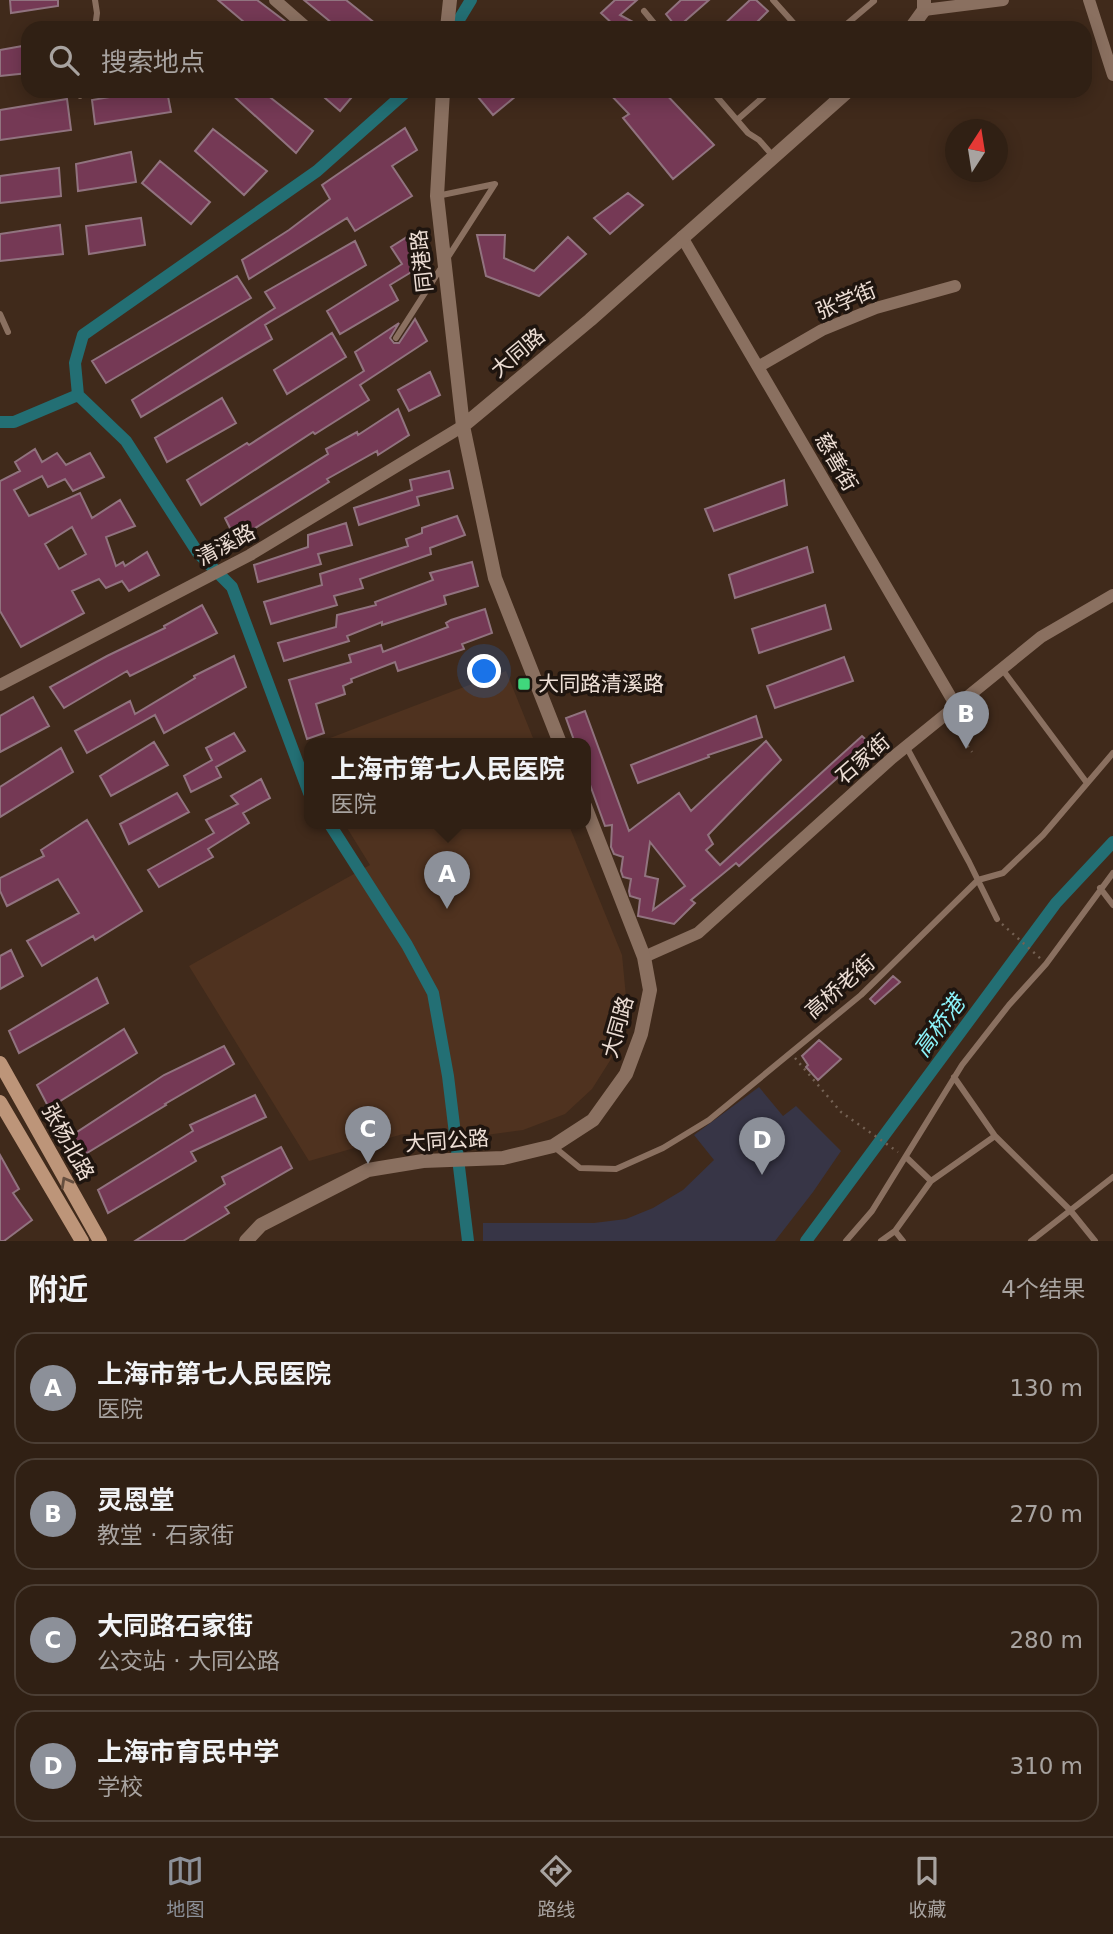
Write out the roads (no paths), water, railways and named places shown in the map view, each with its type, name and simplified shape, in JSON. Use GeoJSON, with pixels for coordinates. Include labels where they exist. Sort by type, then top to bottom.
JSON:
{"type":"FeatureCollection","features":[{"type":"Feature","properties":{"kind":"main road","name":"张杨北路"},"geometry":{"type":"LineString","coordinates":[[0,1063],[100,1241]]}},
{"type":"Feature","properties":{"kind":"main road","name":"张杨北路"},"geometry":{"type":"LineString","coordinates":[[0,1102],[82,1241]]}},
{"type":"Feature","properties":{"kind":"street"},"geometry":{"type":"LineString","coordinates":[[275,0],[299,21]]}},
{"type":"Feature","properties":{"kind":"street"},"geometry":{"type":"LineString","coordinates":[[448,21],[450,0]]}},
{"type":"Feature","properties":{"kind":"street"},"geometry":{"type":"LineString","coordinates":[[915,21],[924,5],[1003,0]]}},
{"type":"Feature","properties":{"kind":"street"},"geometry":{"type":"LineString","coordinates":[[1089,0],[1113,75]]}},
{"type":"Feature","properties":{"kind":"street","name":"同港路"},"geometry":{"type":"LineString","coordinates":[[442,98],[437,196],[463,426]]}},
{"type":"Feature","properties":{"kind":"street","name":"大同路"},"geometry":{"type":"LineString","coordinates":[[463,426],[590,320],[840,98]]}},
{"type":"Feature","properties":{"kind":"street","name":"慈善街"},"geometry":{"type":"LineString","coordinates":[[682,237],[950,710]]}},
{"type":"Feature","properties":{"kind":"street","name":"张学街"},"geometry":{"type":"LineString","coordinates":[[758,367],[822,330],[876,308],[956,286]]}},
{"type":"Feature","properties":{"kind":"street"},"geometry":{"type":"LineString","coordinates":[[463,426],[495,578],[558,738]]}},
{"type":"Feature","properties":{"kind":"street","name":"清溪路"},"geometry":{"type":"LineString","coordinates":[[0,685],[250,555],[463,426]]}},
{"type":"Feature","properties":{"kind":"street","name":"石家街"},"geometry":{"type":"LineString","coordinates":[[644,957],[698,933],[906,746],[950,710],[1041,638],[1113,595]]}},
{"type":"Feature","properties":{"kind":"street","name":"大同路"},"geometry":{"type":"LineString","coordinates":[[503,1158],[553,1146],[593,1120],[626,1074],[640,1034],[650,990],[644,957],[591,821]]}},
{"type":"Feature","properties":{"kind":"street","name":"大同公路"},"geometry":{"type":"LineString","coordinates":[[246,1241],[261,1225],[368,1170],[423,1161],[503,1158]]}},
{"type":"Feature","properties":{"kind":"lane"},"geometry":{"type":"LineString","coordinates":[[95,0],[96,21]]}},
{"type":"Feature","properties":{"kind":"lane"},"geometry":{"type":"LineString","coordinates":[[773,0],[792,21]]}},
{"type":"Feature","properties":{"kind":"lane"},"geometry":{"type":"LineString","coordinates":[[850,21],[873,0]]}},
{"type":"Feature","properties":{"kind":"lane"},"geometry":{"type":"LineString","coordinates":[[644,11],[652,21]]}},
{"type":"Feature","properties":{"kind":"lane"},"geometry":{"type":"LineString","coordinates":[[718,98],[773,156]]}},
{"type":"Feature","properties":{"kind":"lane"},"geometry":{"type":"LineString","coordinates":[[737,120],[762,98]]}},
{"type":"Feature","properties":{"kind":"lane"},"geometry":{"type":"LineString","coordinates":[[396,338],[495,184],[437,196]]}},
{"type":"Feature","properties":{"kind":"lane"},"geometry":{"type":"LineString","coordinates":[[0,314],[8,332]]}},
{"type":"Feature","properties":{"kind":"lane"},"geometry":{"type":"LineString","coordinates":[[1002,669],[1087,783]]}},
{"type":"Feature","properties":{"kind":"lane"},"geometry":{"type":"LineString","coordinates":[[906,746],[997,919]]}},
{"type":"Feature","properties":{"kind":"lane","name":"高桥老街"},"geometry":{"type":"LineString","coordinates":[[553,1146],[580,1167],[616,1169],[663,1148],[709,1120],[861,995],[978,880],[1003,873],[1043,835],[1113,753]]}},
{"type":"Feature","properties":{"kind":"lane"},"geometry":{"type":"LineString","coordinates":[[846,1241],[872,1210],[954,1077],[1009,1005],[1046,964],[1113,873]]}},
{"type":"Feature","properties":{"kind":"lane"},"geometry":{"type":"LineString","coordinates":[[1100,888],[1113,905]]}},
{"type":"Feature","properties":{"kind":"lane"},"geometry":{"type":"LineString","coordinates":[[954,1077],[995,1136],[1070,1210],[1095,1241]]}},
{"type":"Feature","properties":{"kind":"lane"},"geometry":{"type":"LineString","coordinates":[[881,1241],[895,1231],[931,1181],[995,1136]]}},
{"type":"Feature","properties":{"kind":"lane"},"geometry":{"type":"LineString","coordinates":[[906,1157],[931,1181]]}},
{"type":"Feature","properties":{"kind":"lane"},"geometry":{"type":"LineString","coordinates":[[1031,1241],[1113,1177]]}},
{"type":"Feature","properties":{"kind":"lane"},"geometry":{"type":"LineString","coordinates":[[895,1231],[903,1241]]}},
{"type":"Feature","properties":{"kind":"waterway"},"geometry":{"type":"LineString","coordinates":[[458,21],[471,0]]}},
{"type":"Feature","properties":{"kind":"waterway"},"geometry":{"type":"LineString","coordinates":[[304,780],[232,587],[198,553],[126,441],[78,395],[75,363],[83,335],[317,171],[399,98]]}},
{"type":"Feature","properties":{"kind":"waterway"},"geometry":{"type":"LineString","coordinates":[[0,422],[14,422],[78,395]]}},
{"type":"Feature","properties":{"kind":"waterway"},"geometry":{"type":"LineString","coordinates":[[333,829],[407,945],[433,993],[448,1076],[468,1241]]}},
{"type":"Feature","properties":{"kind":"waterway","name":"高桥港"},"geometry":{"type":"LineString","coordinates":[[806,1241],[1056,903],[1113,842]]}},
{"type":"Feature","properties":{"kind":"place","name":"大同路清溪路"},"geometry":{"type":"Point","coordinates":[524,684]}},
{"type":"Feature","properties":{"kind":"place","name":"灵恩堂"},"geometry":{"type":"Point","coordinates":[966,749]}},
{"type":"Feature","properties":{"kind":"place","name":"上海市第七人民医院"},"geometry":{"type":"Point","coordinates":[447,909]}},
{"type":"Feature","properties":{"kind":"place","name":"大同路石家街"},"geometry":{"type":"Point","coordinates":[368,1164]}},
{"type":"Feature","properties":{"kind":"place","name":"上海市育民中学"},"geometry":{"type":"Point","coordinates":[762,1175]}}]}
